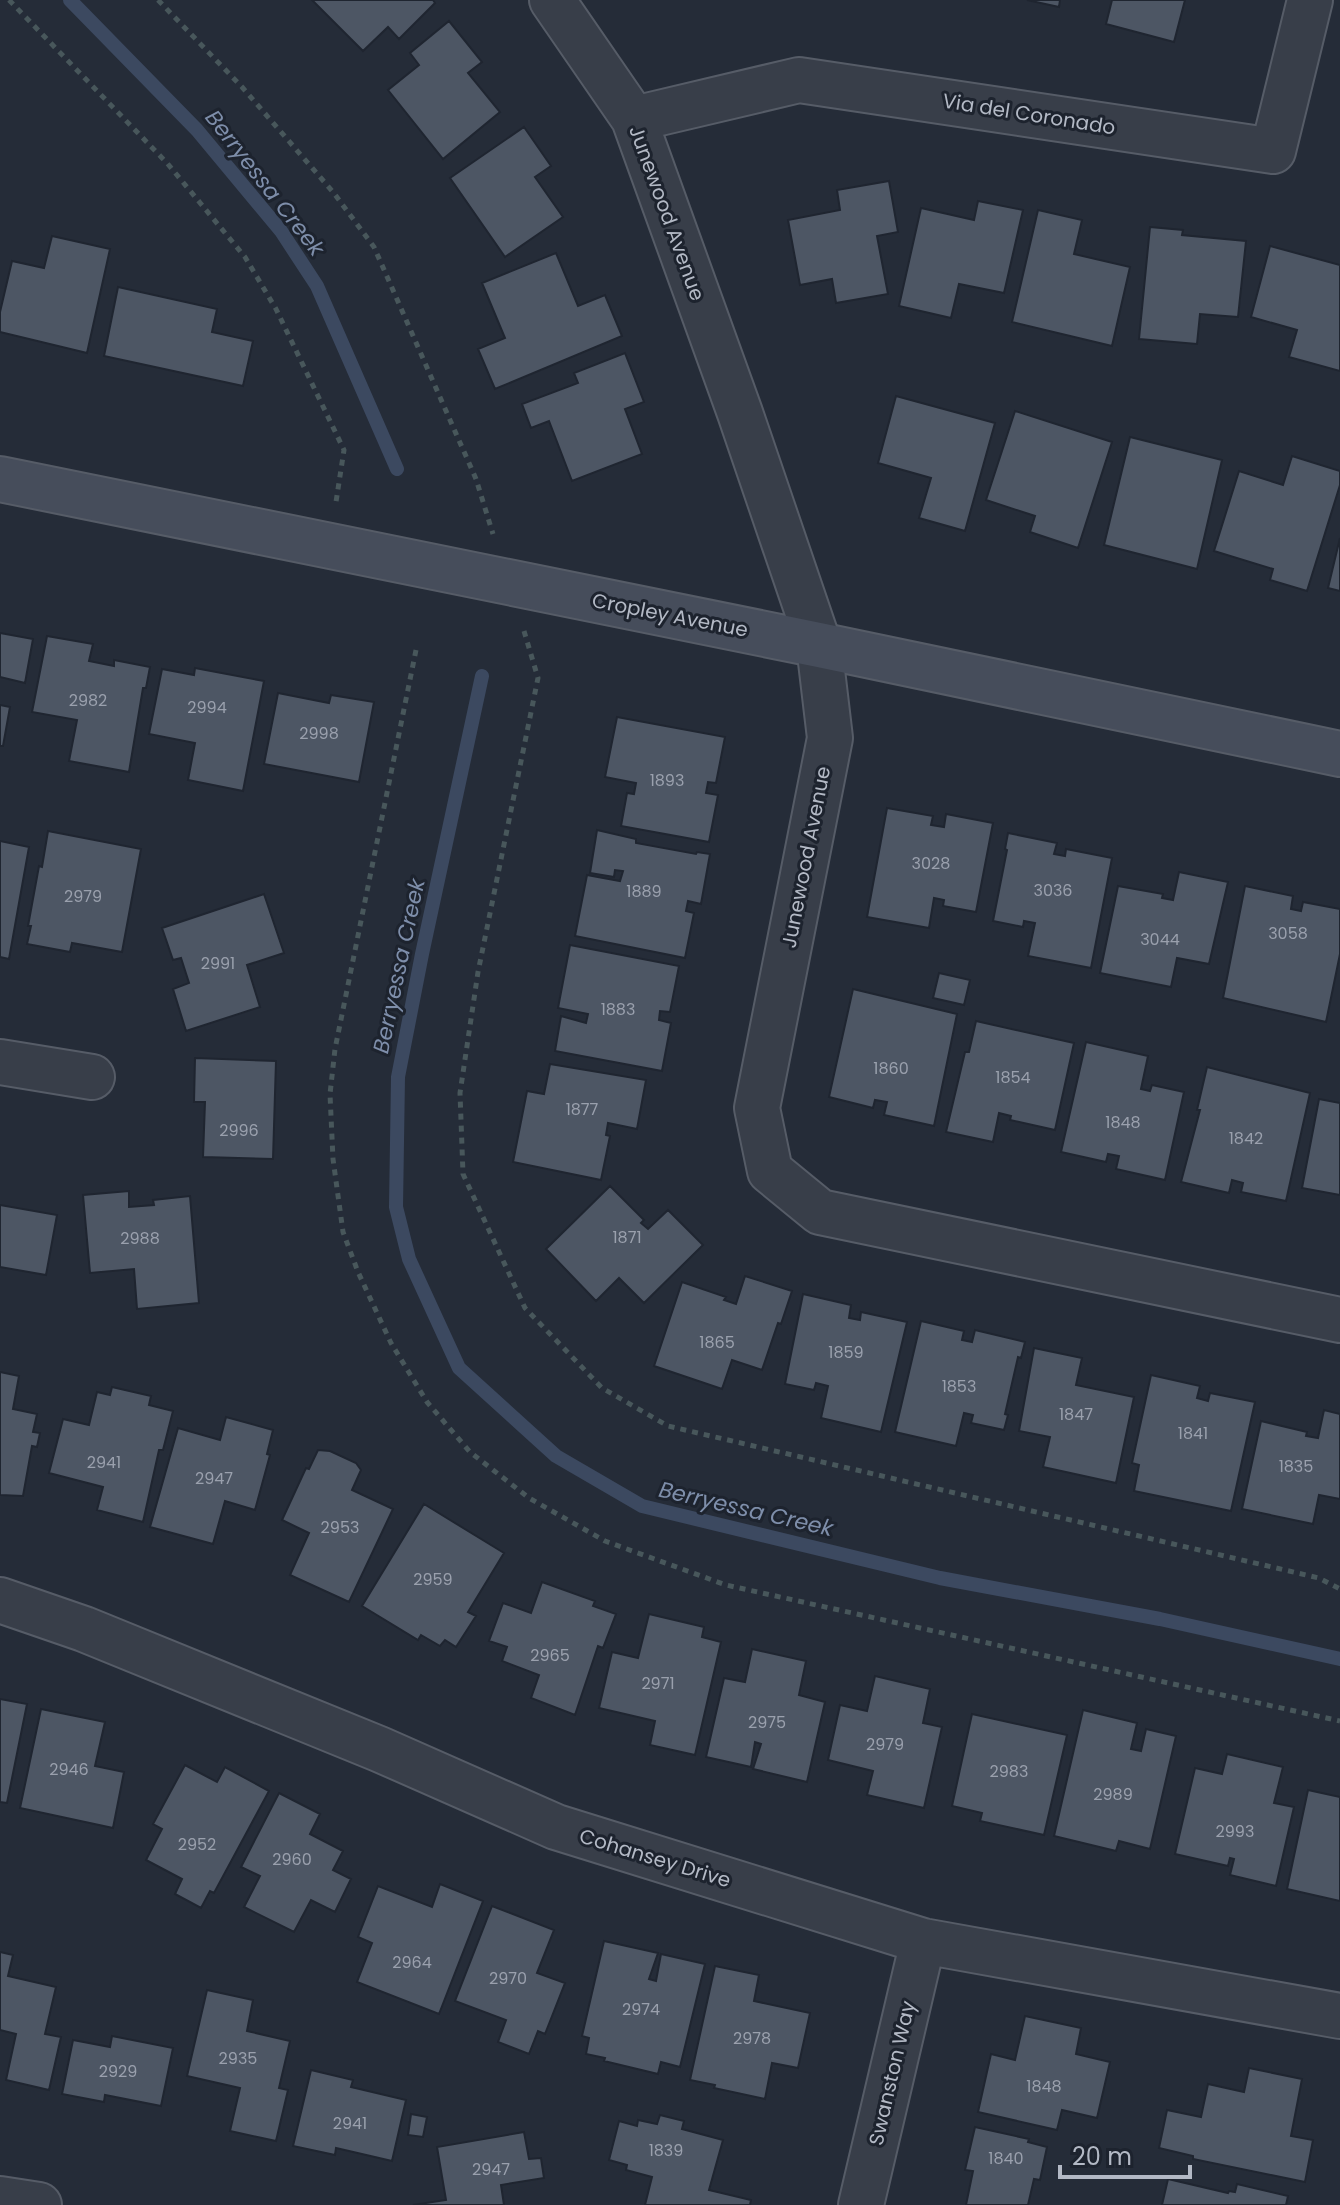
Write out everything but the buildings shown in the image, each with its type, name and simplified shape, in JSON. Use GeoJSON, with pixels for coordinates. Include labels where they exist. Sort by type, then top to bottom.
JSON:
{"type":"FeatureCollection","features":[{"type":"Feature","properties":{"kind":"main road","name":"Cropley Avenue"},"geometry":{"type":"LineString","coordinates":[[0,479],[1340,754]]}},
{"type":"Feature","properties":{"kind":"street","name":"Junewood Avenue"},"geometry":{"type":"LineString","coordinates":[[552,0],[634,119],[745,427],[819,645],[830,738],[757,1108],[770,1171],[820,1212],[1340,1320]]}},
{"type":"Feature","properties":{"kind":"street","name":"Via del Coronado"},"geometry":{"type":"LineString","coordinates":[[634,119],[799,80],[1273,151],[1310,0]]}},
{"type":"Feature","properties":{"kind":"street"},"geometry":{"type":"LineString","coordinates":[[0,1062],[92,1077]]}},
{"type":"Feature","properties":{"kind":"street","name":"Cohansey Drive"},"geometry":{"type":"LineString","coordinates":[[0,1600],[84,1629],[364,1743],[556,1827],[923,1941],[1340,2016]]}},
{"type":"Feature","properties":{"kind":"street","name":"Swanston Way"},"geometry":{"type":"LineString","coordinates":[[861,2205],[923,1941]]}},
{"type":"Feature","properties":{"kind":"street"},"geometry":{"type":"LineString","coordinates":[[0,2199],[39,2205]]}},
{"type":"Feature","properties":{"kind":"path"},"geometry":{"type":"LineString","coordinates":[[9,0],[167,163],[245,257],[276,309],[344,450],[328,547]]}},
{"type":"Feature","properties":{"kind":"path"},"geometry":{"type":"LineString","coordinates":[[158,0],[242,87],[313,168],[374,247],[476,479],[538,678],[478,972],[460,1093],[463,1174],[525,1308],[602,1388],[668,1426],[1319,1578],[1340,1589]]}},
{"type":"Feature","properties":{"kind":"path"},"geometry":{"type":"LineString","coordinates":[[416,650],[335,1049],[330,1094],[333,1159],[343,1232],[391,1343],[427,1402],[470,1452],[529,1498],[605,1541],[726,1585],[1340,1721]]}},
{"type":"Feature","properties":{"kind":"waterway","name":"Berryessa Creek"},"geometry":{"type":"LineString","coordinates":[[70,0],[197,130],[281,231],[317,286],[397,469]]}},
{"type":"Feature","properties":{"kind":"waterway","name":"Berryessa Creek"},"geometry":{"type":"LineString","coordinates":[[482,676],[398,1077],[396,1207],[409,1259],[459,1368],[556,1456],[642,1506],[940,1578],[1160,1619],[1340,1659]]}}]}
